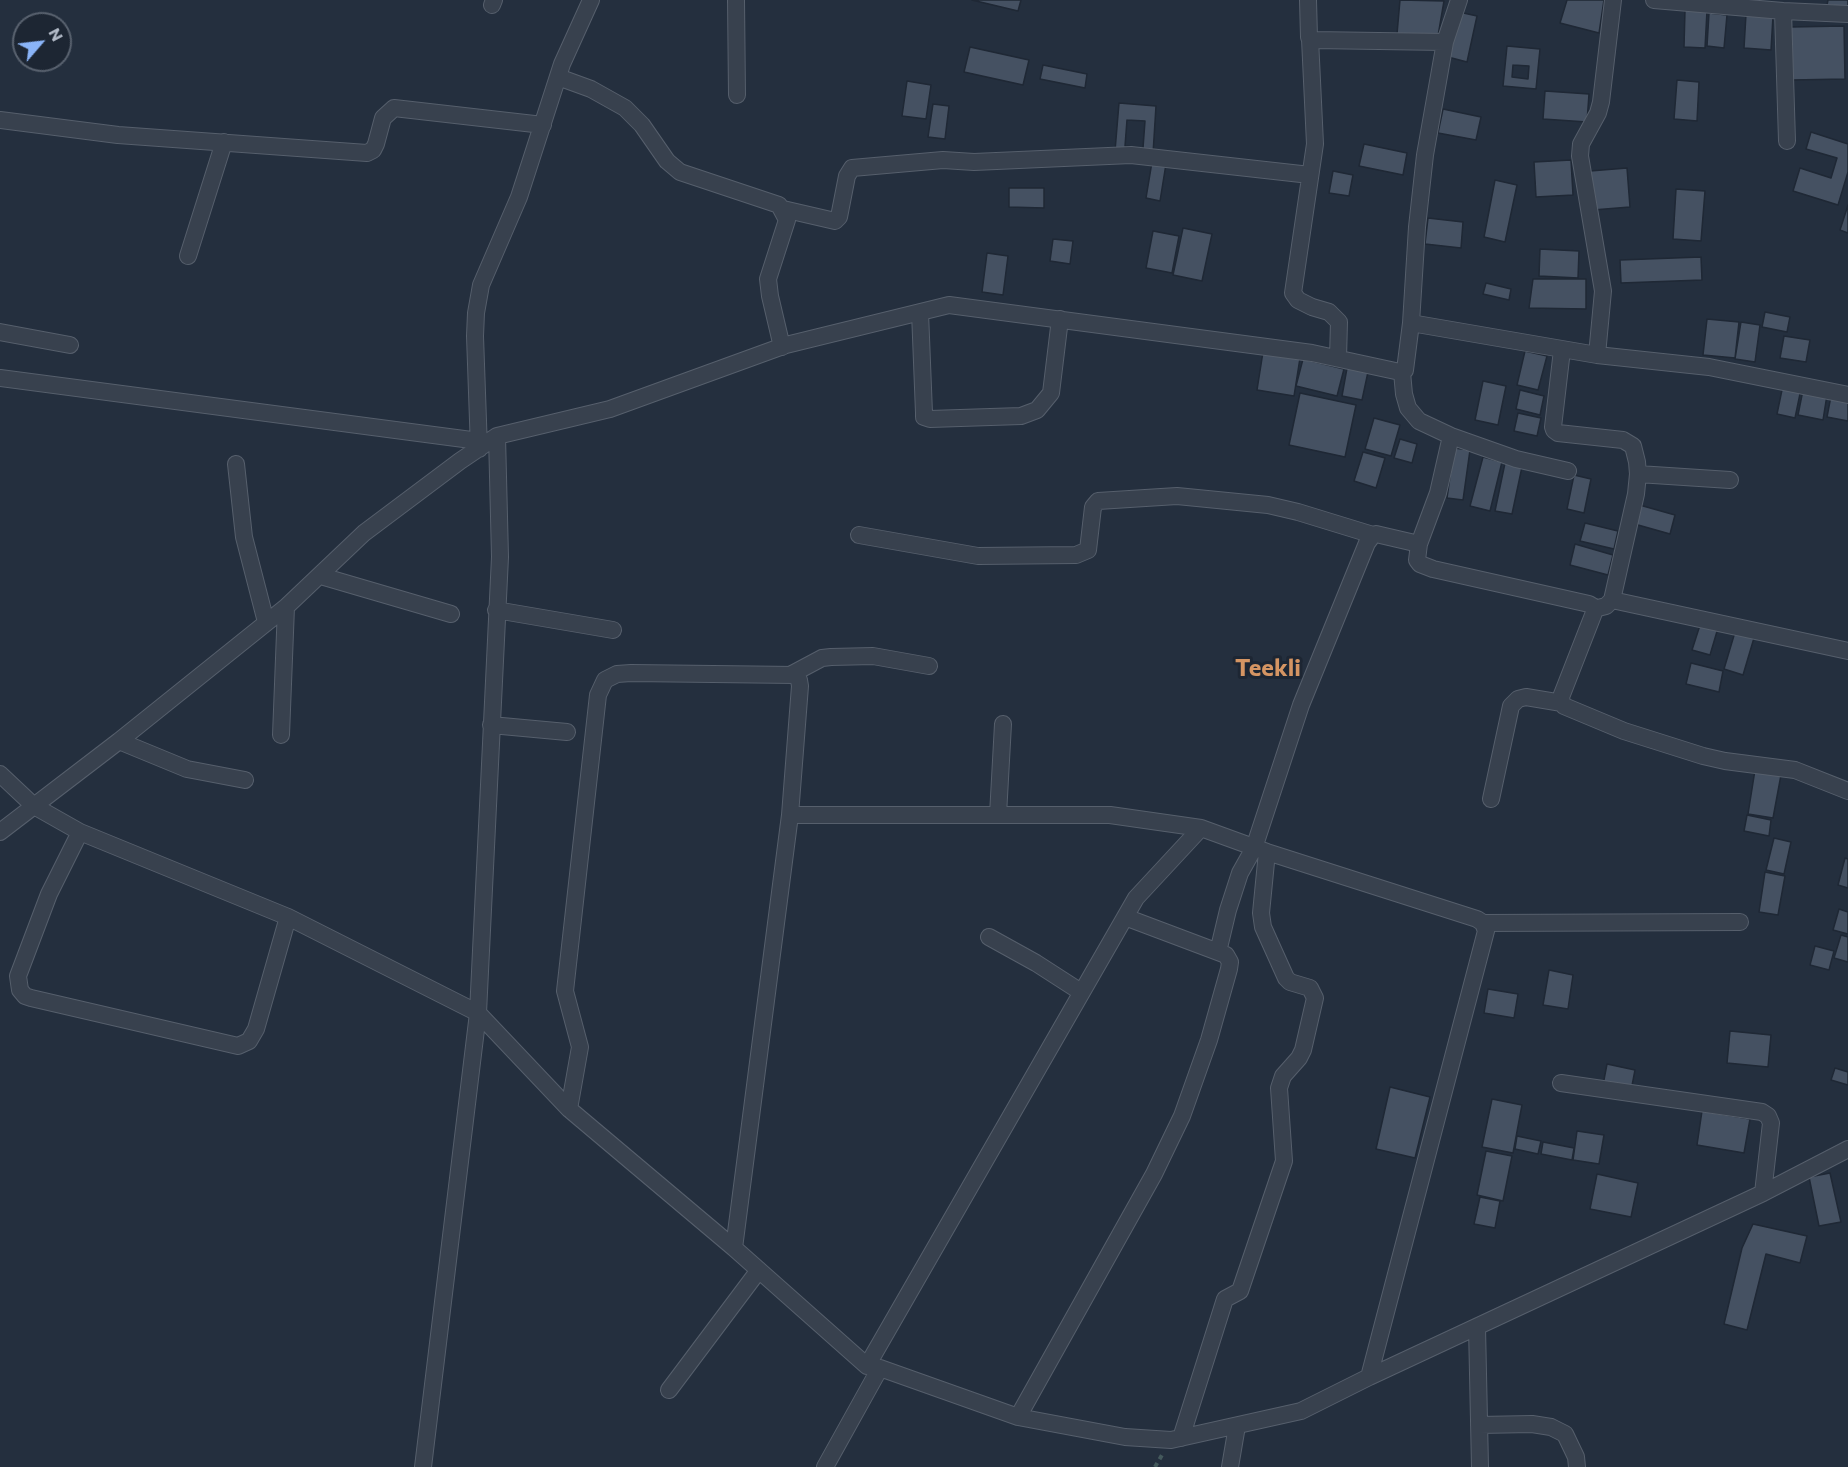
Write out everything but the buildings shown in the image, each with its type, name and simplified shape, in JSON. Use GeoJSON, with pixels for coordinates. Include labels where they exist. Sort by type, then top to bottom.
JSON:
{"type":"FeatureCollection","features":[{"type":"Feature","properties":{"kind":"street"},"geometry":{"type":"LineString","coordinates":[[479,445],[476,313],[481,285],[519,197],[558,77],[591,0]]}},
{"type":"Feature","properties":{"kind":"street"},"geometry":{"type":"LineString","coordinates":[[736,0],[737,95]]}},
{"type":"Feature","properties":{"kind":"street"},"geometry":{"type":"LineString","coordinates":[[1308,0],[1315,144],[1293,293],[1298,300],[1312,308],[1329,312],[1339,322],[1338,358]]}},
{"type":"Feature","properties":{"kind":"street"},"geometry":{"type":"LineString","coordinates":[[1459,0],[1445,42],[1425,154],[1418,217],[1412,323],[1406,368],[1402,372],[1404,394],[1408,408],[1419,421],[1450,436],[1516,459],[1568,471]]}},
{"type":"Feature","properties":{"kind":"street"},"geometry":{"type":"LineString","coordinates":[[1597,355],[1603,291],[1580,156],[1581,144],[1598,113],[1601,102],[1613,0]]}},
{"type":"Feature","properties":{"kind":"street"},"geometry":{"type":"LineString","coordinates":[[1654,0],[1848,14]]}},
{"type":"Feature","properties":{"kind":"street"},"geometry":{"type":"LineString","coordinates":[[1783,11],[1787,141]]}},
{"type":"Feature","properties":{"kind":"street"},"geometry":{"type":"LineString","coordinates":[[1310,39],[1314,41],[1445,42]]}},
{"type":"Feature","properties":{"kind":"street"},"geometry":{"type":"LineString","coordinates":[[558,77],[591,89],[625,108],[642,126],[667,161],[680,172],[780,205],[786,220],[768,279],[782,347]]}},
{"type":"Feature","properties":{"kind":"street"},"geometry":{"type":"LineString","coordinates":[[0,120],[118,135],[367,153],[373,150],[376,144],[383,118],[394,108],[543,125]]}},
{"type":"Feature","properties":{"kind":"street"},"geometry":{"type":"LineString","coordinates":[[188,256],[224,142]]}},
{"type":"Feature","properties":{"kind":"street"},"geometry":{"type":"LineString","coordinates":[[783,209],[835,221],[839,218],[847,176],[852,168],[943,160],[974,162],[1131,155],[1310,175]]}},
{"type":"Feature","properties":{"kind":"street"},"geometry":{"type":"LineString","coordinates":[[0,832],[286,607],[364,533],[479,445],[497,436],[610,409],[782,347],[949,305],[1338,358],[1402,372]]}},
{"type":"Feature","properties":{"kind":"street"},"geometry":{"type":"LineString","coordinates":[[920,312],[924,417],[930,419],[1021,416],[1037,410],[1051,393],[1060,319]]}},
{"type":"Feature","properties":{"kind":"street"},"geometry":{"type":"LineString","coordinates":[[1412,323],[1562,350],[1709,367],[1848,395]]}},
{"type":"Feature","properties":{"kind":"street"},"geometry":{"type":"LineString","coordinates":[[0,332],[70,345]]}},
{"type":"Feature","properties":{"kind":"street"},"geometry":{"type":"LineString","coordinates":[[1562,350],[1554,430],[1558,433],[1629,442],[1635,451],[1638,474],[1636,494],[1612,600],[1606,606],[1594,609]]}},
{"type":"Feature","properties":{"kind":"street"},"geometry":{"type":"LineString","coordinates":[[0,378],[479,445]]}},
{"type":"Feature","properties":{"kind":"street"},"geometry":{"type":"LineString","coordinates":[[423,1467],[478,1013],[500,557],[497,436]]}},
{"type":"Feature","properties":{"kind":"street"},"geometry":{"type":"LineString","coordinates":[[1450,436],[1438,493],[1419,544],[1417,560],[1420,564],[1433,569],[1589,604],[1594,609]]}},
{"type":"Feature","properties":{"kind":"street"},"geometry":{"type":"LineString","coordinates":[[236,464],[244,537],[266,622]]}},
{"type":"Feature","properties":{"kind":"street"},"geometry":{"type":"LineString","coordinates":[[1638,474],[1730,480]]}},
{"type":"Feature","properties":{"kind":"street"},"geometry":{"type":"LineString","coordinates":[[859,535],[978,555],[1076,555],[1088,550],[1093,507],[1098,501],[1177,496],[1268,505],[1373,535],[1419,544]]}},
{"type":"Feature","properties":{"kind":"street"},"geometry":{"type":"LineString","coordinates":[[1181,1438],[1225,1299],[1240,1290],[1284,1161],[1279,1088],[1283,1076],[1303,1050],[1315,998],[1310,988],[1290,982],[1286,978],[1263,927],[1260,850],[1301,705],[1367,543],[1373,535]]}},
{"type":"Feature","properties":{"kind":"street"},"geometry":{"type":"LineString","coordinates":[[321,576],[451,614]]}},
{"type":"Feature","properties":{"kind":"street"},"geometry":{"type":"LineString","coordinates":[[1612,600],[1848,651]]}},
{"type":"Feature","properties":{"kind":"street"},"geometry":{"type":"LineString","coordinates":[[281,735],[286,607]]}},
{"type":"Feature","properties":{"kind":"street"},"geometry":{"type":"LineString","coordinates":[[1562,704],[1561,697],[1594,609]]}},
{"type":"Feature","properties":{"kind":"street"},"geometry":{"type":"LineString","coordinates":[[496,610],[613,630]]}},
{"type":"Feature","properties":{"kind":"street"},"geometry":{"type":"LineString","coordinates":[[792,674],[822,658],[831,657],[873,656],[929,666]]}},
{"type":"Feature","properties":{"kind":"street"},"geometry":{"type":"LineString","coordinates":[[569,1109],[580,1047],[565,991],[598,695],[605,680],[617,674],[631,673],[792,674],[798,677],[800,687],[790,815],[734,1248]]}},
{"type":"Feature","properties":{"kind":"street"},"geometry":{"type":"LineString","coordinates":[[1491,799],[1511,706],[1518,699],[1526,697],[1562,704],[1624,731],[1693,753],[1725,761],[1795,770],[1848,791]]}},
{"type":"Feature","properties":{"kind":"street"},"geometry":{"type":"LineString","coordinates":[[998,815],[1003,724]]}},
{"type":"Feature","properties":{"kind":"street"},"geometry":{"type":"LineString","coordinates":[[491,725],[567,732]]}},
{"type":"Feature","properties":{"kind":"street"},"geometry":{"type":"LineString","coordinates":[[118,741],[187,769],[244,780]]}},
{"type":"Feature","properties":{"kind":"street"},"geometry":{"type":"LineString","coordinates":[[0,774],[34,806],[80,832],[288,917],[478,1013],[569,1109],[874,1367],[1018,1417],[1125,1437],[1171,1440],[1301,1411],[1762,1193],[1848,1149]]}},
{"type":"Feature","properties":{"kind":"street"},"geometry":{"type":"LineString","coordinates":[[790,815],[1110,815],[1201,828],[1260,850],[1477,919],[1483,923],[1740,922]]}},
{"type":"Feature","properties":{"kind":"street"},"geometry":{"type":"LineString","coordinates":[[825,1467],[874,1367],[1081,992],[1136,898],[1201,828]]}},
{"type":"Feature","properties":{"kind":"street"},"geometry":{"type":"LineString","coordinates":[[80,832],[49,894],[18,976],[20,990],[25,996],[238,1046],[249,1041],[256,1029],[288,917]]}},
{"type":"Feature","properties":{"kind":"street"},"geometry":{"type":"LineString","coordinates":[[1218,952],[1240,873],[1260,850]]}},
{"type":"Feature","properties":{"kind":"street"},"geometry":{"type":"LineString","coordinates":[[1018,1417],[1154,1174],[1182,1116],[1209,1040],[1230,969],[1229,959],[1218,952],[1125,917]]}},
{"type":"Feature","properties":{"kind":"street"},"geometry":{"type":"LineString","coordinates":[[1369,1377],[1486,931],[1483,923]]}},
{"type":"Feature","properties":{"kind":"street"},"geometry":{"type":"LineString","coordinates":[[989,937],[1036,963],[1081,992]]}},
{"type":"Feature","properties":{"kind":"street"},"geometry":{"type":"LineString","coordinates":[[1561,1083],[1762,1112],[1768,1116],[1771,1123],[1762,1193]]}},
{"type":"Feature","properties":{"kind":"street"},"geometry":{"type":"LineString","coordinates":[[669,1390],[759,1270]]}},
{"type":"Feature","properties":{"kind":"street"},"geometry":{"type":"LineString","coordinates":[[1477,1327],[1480,1467]]}},
{"type":"Feature","properties":{"kind":"street"},"geometry":{"type":"LineString","coordinates":[[1479,1425],[1532,1424],[1551,1427],[1565,1434],[1576,1457],[1577,1467]]}},
{"type":"Feature","properties":{"kind":"street"},"geometry":{"type":"LineString","coordinates":[[1230,1467],[1237,1426]]}},
{"type":"Feature","properties":{"kind":"district","name":"Teekli"},"geometry":{"type":"Point","coordinates":[1268,668]}}]}
